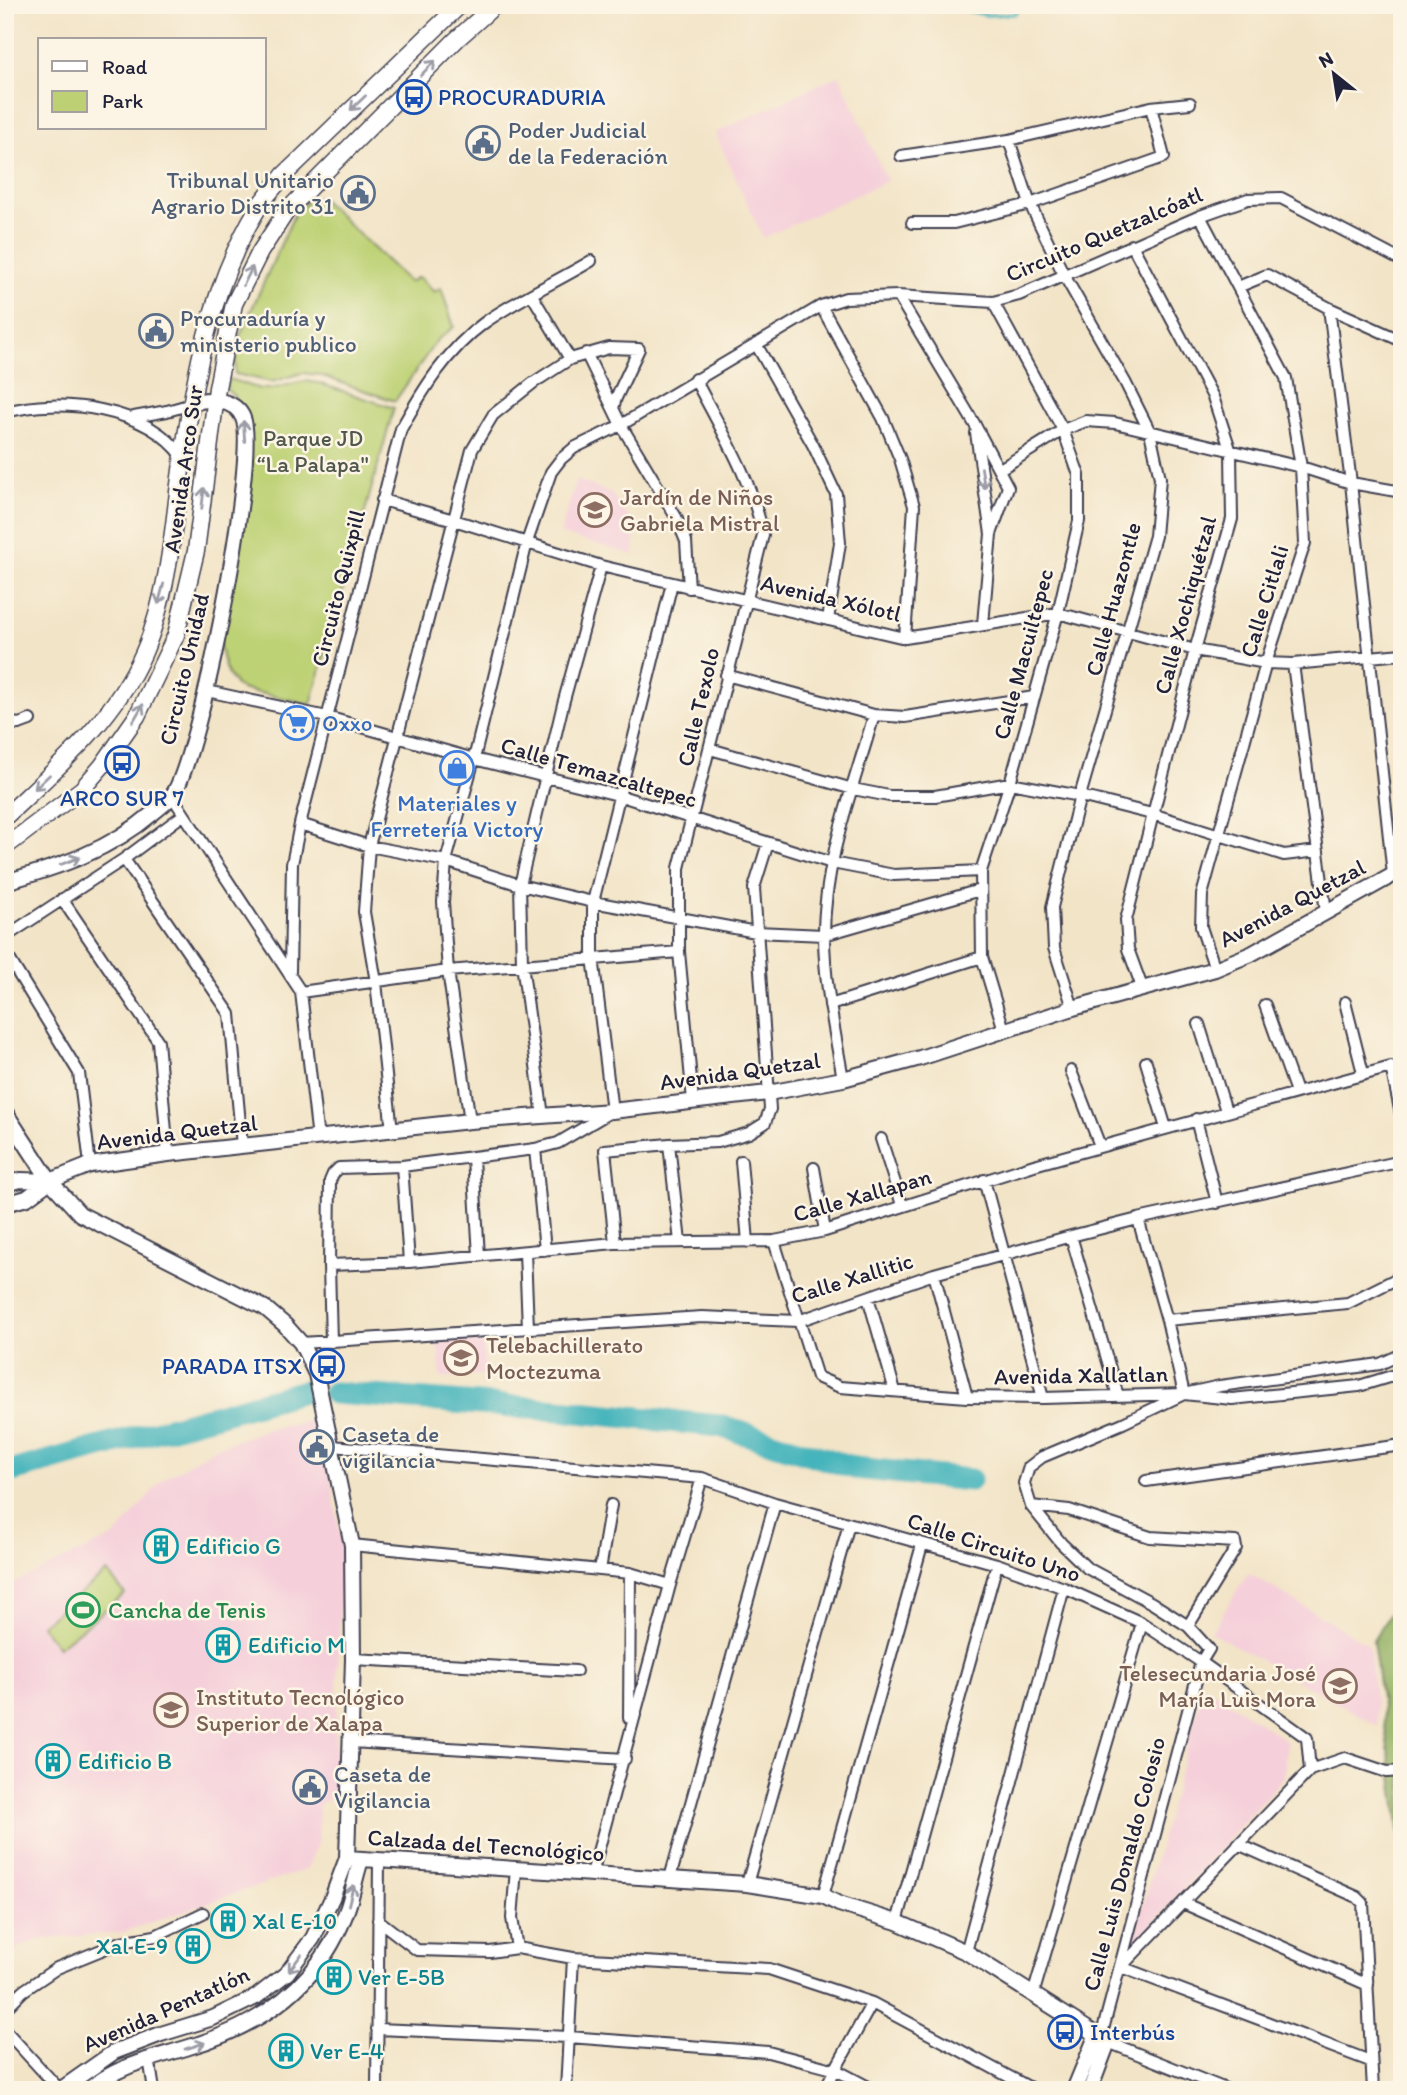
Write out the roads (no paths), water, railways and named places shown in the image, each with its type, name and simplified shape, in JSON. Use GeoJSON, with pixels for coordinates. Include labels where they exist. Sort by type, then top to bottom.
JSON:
{"type":"FeatureCollection","features":[{"type":"Feature","properties":{"kind":"main road","name":"Avenida Arco Sur"},"geometry":{"type":"LineString","coordinates":[[5,817],[113,708],[145,651],[170,557],[183,457],[209,317],[222,278],[259,205],[294,166],[460,5]]}},
{"type":"Feature","properties":{"kind":"main road","name":"Avenida Arco Sur"},"geometry":{"type":"LineString","coordinates":[[5,847],[82,789],[102,766],[137,716],[176,635],[196,551],[217,394],[234,304],[260,252],[286,212],[457,39],[495,5]]}},
{"type":"Feature","properties":{"kind":"main road"},"geometry":{"type":"LineString","coordinates":[[194,396],[217,394]]}},
{"type":"Feature","properties":{"kind":"street"},"geometry":{"type":"LineString","coordinates":[[901,156],[1009,140],[1191,103]]}},
{"type":"Feature","properties":{"kind":"street"},"geometry":{"type":"LineString","coordinates":[[912,223],[954,223],[1030,204],[1164,157],[1152,109]]}},
{"type":"Feature","properties":{"kind":"street","name":"Calle Huazontle"},"geometry":{"type":"LineString","coordinates":[[1009,140],[1030,204],[1064,275],[1150,432],[1160,478],[1155,536],[1080,796],[1052,907],[1054,948],[1073,1008]]}},
{"type":"Feature","properties":{"kind":"street","name":"Circuito Quetzalcóatl"},"geometry":{"type":"LineString","coordinates":[[470,1122],[447,971],[443,902],[446,861],[527,542],[551,472],[561,459],[821,306],[846,298],[898,296],[993,302],[1018,295],[1200,216],[1248,199],[1281,198],[1402,261]]}},
{"type":"Feature","properties":{"kind":"street","name":"Calle Citlali"},"geometry":{"type":"LineString","coordinates":[[1200,216],[1286,378],[1301,467],[1305,543],[1266,663],[1202,895],[1201,927],[1215,969]]}},
{"type":"Feature","properties":{"kind":"street","name":"Calle Xochiquétzal"},"geometry":{"type":"LineString","coordinates":[[1132,245],[1213,397],[1231,452],[1232,519],[1195,650],[1126,920],[1128,949],[1143,990]]}},
{"type":"Feature","properties":{"kind":"street","name":"Circuito Quixpill"},"geometry":{"type":"LineString","coordinates":[[290,972],[292,864],[300,824],[401,429],[423,390],[448,358],[483,324],[591,261]]}},
{"type":"Feature","properties":{"kind":"street"},"geometry":{"type":"LineString","coordinates":[[1238,287],[1267,275],[1329,308],[1402,341]]}},
{"type":"Feature","properties":{"kind":"street"},"geometry":{"type":"LineString","coordinates":[[532,295],[570,359]]}},
{"type":"Feature","properties":{"kind":"street"},"geometry":{"type":"LineString","coordinates":[[898,296],[974,423],[1008,488],[991,534]]}},
{"type":"Feature","properties":{"kind":"street","name":"Calle Macuiltepec"},"geometry":{"type":"LineString","coordinates":[[993,302],[1063,430],[1079,475],[1079,521],[1058,613],[1010,783],[981,871],[982,957],[1004,1030]]}},
{"type":"Feature","properties":{"kind":"street"},"geometry":{"type":"LineString","coordinates":[[821,306],[883,418],[900,458],[914,506],[905,638]]}},
{"type":"Feature","properties":{"kind":"street"},"geometry":{"type":"LineString","coordinates":[[1329,308],[1397,873]]}},
{"type":"Feature","properties":{"kind":"street"},"geometry":{"type":"LineString","coordinates":[[756,344],[813,444],[836,495],[840,543],[828,620]]}},
{"type":"Feature","properties":{"kind":"street"},"geometry":{"type":"LineString","coordinates":[[392,1131],[376,982],[365,912],[369,846],[472,450],[493,415],[533,383],[570,359],[609,348],[639,349],[614,408]]}},
{"type":"Feature","properties":{"kind":"street"},"geometry":{"type":"LineString","coordinates":[[586,353],[621,425],[676,517],[686,541],[689,589]]}},
{"type":"Feature","properties":{"kind":"street","name":"Calle Texolo"},"geometry":{"type":"LineString","coordinates":[[693,1101],[677,919],[679,869],[763,535],[757,505],[747,479],[695,379]]}},
{"type":"Feature","properties":{"kind":"street","name":"Circuito Unidad"},"geometry":{"type":"LineString","coordinates":[[5,882],[48,870],[104,848],[139,825],[172,796],[182,777],[208,691],[241,502],[246,434],[244,420],[233,405],[217,394]]}},
{"type":"Feature","properties":{"kind":"street"},"geometry":{"type":"LineString","coordinates":[[131,417],[167,411],[194,396]]}},
{"type":"Feature","properties":{"kind":"street"},"geometry":{"type":"LineString","coordinates":[[5,412],[26,406],[52,405],[131,417],[162,435],[183,457]]}},
{"type":"Feature","properties":{"kind":"street"},"geometry":{"type":"LineString","coordinates":[[1000,469],[1063,430],[1086,421],[1115,424],[1301,467],[1351,483],[1402,492]]}},
{"type":"Feature","properties":{"kind":"street"},"geometry":{"type":"LineString","coordinates":[[974,423],[991,534],[983,624]]}},
{"type":"Feature","properties":{"kind":"street","name":"Avenida Xólotl"},"geometry":{"type":"LineString","coordinates":[[382,500],[601,566],[905,638],[1058,613],[1195,650],[1266,663],[1293,664],[1402,654]]}},
{"type":"Feature","properties":{"kind":"street"},"geometry":{"type":"LineString","coordinates":[[542,1116],[522,964],[520,885],[601,566]]}},
{"type":"Feature","properties":{"kind":"street"},"geometry":{"type":"LineString","coordinates":[[331,1342],[330,1181],[340,1168],[402,1166],[535,1149],[558,1143],[612,1111],[593,957],[593,902],[672,583]]}},
{"type":"Feature","properties":{"kind":"street"},"geometry":{"type":"LineString","coordinates":[[1293,664],[1326,912]]}},
{"type":"Feature","properties":{"kind":"street"},"geometry":{"type":"LineString","coordinates":[[726,675],[874,715],[905,717],[1034,697]]}},
{"type":"Feature","properties":{"kind":"street","name":"Calle Temazcaltepec"},"geometry":{"type":"LineString","coordinates":[[208,691],[327,716],[474,759],[618,795],[832,863],[894,875],[981,871]]}},
{"type":"Feature","properties":{"kind":"street"},"geometry":{"type":"LineString","coordinates":[[843,1079],[831,1005],[824,935],[832,863],[874,715]]}},
{"type":"Feature","properties":{"kind":"street"},"geometry":{"type":"LineString","coordinates":[[5,722],[19,724],[30,720]]}},
{"type":"Feature","properties":{"kind":"street"},"geometry":{"type":"LineString","coordinates":[[710,749],[853,789],[889,796],[935,796],[1010,783],[1080,796],[1152,814],[1284,855],[1318,851]]}},
{"type":"Feature","properties":{"kind":"street"},"geometry":{"type":"LineString","coordinates":[[172,796],[301,992],[318,1139]]}},
{"type":"Feature","properties":{"kind":"street"},"geometry":{"type":"LineString","coordinates":[[5,936],[124,859],[183,815]]}},
{"type":"Feature","properties":{"kind":"street"},"geometry":{"type":"LineString","coordinates":[[300,824],[369,846],[446,861],[520,885],[677,919],[756,932],[824,935],[980,890]]}},
{"type":"Feature","properties":{"kind":"street"},"geometry":{"type":"LineString","coordinates":[[615,1242],[606,1150],[718,1142],[749,1133],[765,1123],[770,1109],[754,887],[768,843]]}},
{"type":"Feature","properties":{"kind":"street"},"geometry":{"type":"LineString","coordinates":[[124,859],[230,1014],[242,1146]]}},
{"type":"Feature","properties":{"kind":"street","name":"Avenida Quetzal"},"geometry":{"type":"LineString","coordinates":[[50,1181],[90,1165],[169,1154],[470,1122],[612,1111],[768,1093],[843,1079],[920,1058],[1073,1008],[1215,969],[1251,954],[1397,873]]}},
{"type":"Feature","properties":{"kind":"street"},"geometry":{"type":"LineString","coordinates":[[62,899],[158,1041],[169,1154]]}},
{"type":"Feature","properties":{"kind":"street"},"geometry":{"type":"LineString","coordinates":[[5,952],[79,1073],[90,1165]]}},
{"type":"Feature","properties":{"kind":"street"},"geometry":{"type":"LineString","coordinates":[[301,992],[447,971],[679,952]]}},
{"type":"Feature","properties":{"kind":"street"},"geometry":{"type":"LineString","coordinates":[[831,1005],[982,957]]}},
{"type":"Feature","properties":{"kind":"street"},"geometry":{"type":"LineString","coordinates":[[1346,1002],[1363,1073]]}},
{"type":"Feature","properties":{"kind":"street"},"geometry":{"type":"LineString","coordinates":[[1265,1005],[1296,1092]]}},
{"type":"Feature","properties":{"kind":"street"},"geometry":{"type":"LineString","coordinates":[[1199,1024],[1226,1111]]}},
{"type":"Feature","properties":{"kind":"street"},"geometry":{"type":"LineString","coordinates":[[1146,1062],[1166,1128]]}},
{"type":"Feature","properties":{"kind":"street","name":"Calle Xallapan"},"geometry":{"type":"LineString","coordinates":[[329,1265],[409,1262],[615,1242],[774,1241],[825,1231],[902,1205],[1100,1146],[1391,1067],[1402,1119]]}},
{"type":"Feature","properties":{"kind":"street"},"geometry":{"type":"LineString","coordinates":[[1071,1071],[1100,1146]]}},
{"type":"Feature","properties":{"kind":"street","name":"Calzada del Tecnológico"},"geometry":{"type":"LineString","coordinates":[[5,1112],[50,1181],[80,1214],[265,1308],[301,1343],[316,1374],[352,1545],[351,1742],[354,1859],[516,1876],[592,1874],[747,1884],[823,1896],[839,1904],[897,1922],[966,1952],[1102,2038]]}},
{"type":"Feature","properties":{"kind":"street"},"geometry":{"type":"LineString","coordinates":[[1196,1119],[1217,1203]]}},
{"type":"Feature","properties":{"kind":"street"},"geometry":{"type":"LineString","coordinates":[[881,1139],[902,1205]]}},
{"type":"Feature","properties":{"kind":"street"},"geometry":{"type":"LineString","coordinates":[[668,1144],[680,1242]]}},
{"type":"Feature","properties":{"kind":"street"},"geometry":{"type":"LineString","coordinates":[[535,1149],[545,1250]]}},
{"type":"Feature","properties":{"kind":"street"},"geometry":{"type":"LineString","coordinates":[[473,1158],[479,1256]]}},
{"type":"Feature","properties":{"kind":"street"},"geometry":{"type":"LineString","coordinates":[[741,1161],[748,1242]]}},
{"type":"Feature","properties":{"kind":"street","name":"Calle Xallitic"},"geometry":{"type":"LineString","coordinates":[[301,1343],[702,1317],[798,1321],[934,1274],[1071,1236],[1402,1161]]}},
{"type":"Feature","properties":{"kind":"street"},"geometry":{"type":"LineString","coordinates":[[402,1166],[409,1262]]}},
{"type":"Feature","properties":{"kind":"street"},"geometry":{"type":"LineString","coordinates":[[814,1168],[825,1231]]}},
{"type":"Feature","properties":{"kind":"street"},"geometry":{"type":"LineString","coordinates":[[5,1184],[21,1180],[50,1181]]}},
{"type":"Feature","properties":{"kind":"street"},"geometry":{"type":"LineString","coordinates":[[984,1180],[1043,1398]]}},
{"type":"Feature","properties":{"kind":"street"},"geometry":{"type":"LineString","coordinates":[[5,1204],[26,1198],[50,1181]]}},
{"type":"Feature","properties":{"kind":"street"},"geometry":{"type":"LineString","coordinates":[[1138,1219],[1167,1320],[1184,1394]]}},
{"type":"Feature","properties":{"kind":"street"},"geometry":{"type":"LineString","coordinates":[[1071,1236],[1118,1396]]}},
{"type":"Feature","properties":{"kind":"street","name":"Avenida Xallatlan"},"geometry":{"type":"LineString","coordinates":[[774,1241],[817,1377],[840,1387],[967,1397],[1184,1394],[1220,1386],[1380,1364],[1402,1354]]}},
{"type":"Feature","properties":{"kind":"street"},"geometry":{"type":"LineString","coordinates":[[525,1252],[528,1328]]}},
{"type":"Feature","properties":{"kind":"street"},"geometry":{"type":"LineString","coordinates":[[934,1274],[967,1397]]}},
{"type":"Feature","properties":{"kind":"street"},"geometry":{"type":"LineString","coordinates":[[1167,1320],[1348,1303],[1402,1276]]}},
{"type":"Feature","properties":{"kind":"street"},"geometry":{"type":"LineString","coordinates":[[868,1297],[895,1391]]}},
{"type":"Feature","properties":{"kind":"street"},"geometry":{"type":"LineString","coordinates":[[1379,1380],[1380,1364]]}},
{"type":"Feature","properties":{"kind":"street"},"geometry":{"type":"LineString","coordinates":[[1201,1662],[1209,1648],[1188,1626],[1087,1568],[1062,1543],[1031,1507],[1024,1483],[1029,1467],[1042,1457],[1184,1394],[1232,1399],[1359,1385],[1400,1374],[1402,1393]]}},
{"type":"Feature","properties":{"kind":"street"},"geometry":{"type":"LineString","coordinates":[[1146,1481],[1402,1445]]}},
{"type":"Feature","properties":{"kind":"street","name":"Calle Circuito Uno"},"geometry":{"type":"LineString","coordinates":[[332,1446],[702,1478],[775,1503],[997,1564],[1064,1588],[1142,1623],[1307,1738],[1310,1770]]}},
{"type":"Feature","properties":{"kind":"street"},"geometry":{"type":"LineString","coordinates":[[628,1735],[702,1478]]}},
{"type":"Feature","properties":{"kind":"street"},"geometry":{"type":"LineString","coordinates":[[670,1878],[775,1503]]}},
{"type":"Feature","properties":{"kind":"street"},"geometry":{"type":"LineString","coordinates":[[600,1570],[611,1505]]}},
{"type":"Feature","properties":{"kind":"street"},"geometry":{"type":"LineString","coordinates":[[1031,1507],[1069,1510],[1150,1537],[1235,1542],[1237,1548],[1188,1626]]}},
{"type":"Feature","properties":{"kind":"street"},"geometry":{"type":"LineString","coordinates":[[747,1884],[849,1524]]}},
{"type":"Feature","properties":{"kind":"street"},"geometry":{"type":"LineString","coordinates":[[352,1545],[630,1573],[670,1585]]}},
{"type":"Feature","properties":{"kind":"street"},"geometry":{"type":"LineString","coordinates":[[823,1896],[922,1545]]}},
{"type":"Feature","properties":{"kind":"street"},"geometry":{"type":"LineString","coordinates":[[897,1922],[997,1564]]}},
{"type":"Feature","properties":{"kind":"street"},"geometry":{"type":"LineString","coordinates":[[592,1874],[625,1759],[628,1735],[630,1573]]}},
{"type":"Feature","properties":{"kind":"street"},"geometry":{"type":"LineString","coordinates":[[966,1952],[1064,1588]]}},
{"type":"Feature","properties":{"kind":"street"},"geometry":{"type":"LineString","coordinates":[[1033,1995],[1142,1623]]}},
{"type":"Feature","properties":{"kind":"street"},"geometry":{"type":"LineString","coordinates":[[353,1659],[576,1671]]}},
{"type":"Feature","properties":{"kind":"street","name":"Calle Luis Donaldo Colosio"},"geometry":{"type":"LineString","coordinates":[[1090,2090],[1201,1662]]}},
{"type":"Feature","properties":{"kind":"street"},"geometry":{"type":"LineString","coordinates":[[351,1742],[625,1759]]}},
{"type":"Feature","properties":{"kind":"street"},"geometry":{"type":"LineString","coordinates":[[1370,2062],[1121,1967],[1310,1770],[1346,1758],[1387,1772],[1402,1771]]}},
{"type":"Feature","properties":{"kind":"street"},"geometry":{"type":"LineString","coordinates":[[1238,1844],[1357,1896],[1363,1903],[1373,2090]]}},
{"type":"Feature","properties":{"kind":"street","name":"Avenida Pentatlón"},"geometry":{"type":"LineString","coordinates":[[88,2090],[122,2068],[219,2038],[255,2021],[282,2002],[311,1974],[331,1945],[348,1908],[354,1859]]}},
{"type":"Feature","properties":{"kind":"street","name":"Avenida Pentatlón"},"geometry":{"type":"LineString","coordinates":[[60,2090],[114,2052],[213,2018],[256,1997],[287,1973],[313,1938],[354,1859]]}},
{"type":"Feature","properties":{"kind":"street"},"geometry":{"type":"LineString","coordinates":[[377,2090],[379,1860]]}},
{"type":"Feature","properties":{"kind":"street"},"geometry":{"type":"LineString","coordinates":[[516,1876],[512,1918],[517,1948]]}},
{"type":"Feature","properties":{"kind":"street"},"geometry":{"type":"LineString","coordinates":[[1183,1903],[1368,1985]]}},
{"type":"Feature","properties":{"kind":"street"},"geometry":{"type":"LineString","coordinates":[[5,2009],[23,1991],[58,1968],[111,1945],[163,1932],[203,1913]]}},
{"type":"Feature","properties":{"kind":"street"},"geometry":{"type":"LineString","coordinates":[[379,1920],[416,1950],[490,1952],[517,1948],[573,1958],[769,1969],[872,2003],[1034,2090]]}},
{"type":"Feature","properties":{"kind":"street"},"geometry":{"type":"LineString","coordinates":[[566,2090],[573,1958]]}},
{"type":"Feature","properties":{"kind":"street"},"geometry":{"type":"LineString","coordinates":[[824,2090],[872,2003]]}},
{"type":"Feature","properties":{"kind":"street"},"geometry":{"type":"LineString","coordinates":[[377,2029],[569,2037],[768,2052],[836,2070],[874,2090]]}},
{"type":"Feature","properties":{"kind":"street"},"geometry":{"type":"LineString","coordinates":[[5,2030],[60,2090]]}},
{"type":"Feature","properties":{"kind":"street"},"geometry":{"type":"LineString","coordinates":[[1102,2038],[1228,2090]]}},
{"type":"Feature","properties":{"kind":"street","name":"Calle Luis Donaldo Colosio"},"geometry":{"type":"LineString","coordinates":[[1074,2090],[1102,2038]]}},
{"type":"Feature","properties":{"kind":"street"},"geometry":{"type":"LineString","coordinates":[[149,2059],[153,2090]]}},
{"type":"Feature","properties":{"kind":"waterway"},"geometry":{"type":"LineString","coordinates":[[943,5],[986,15],[1014,14],[1024,5]]}},
{"type":"Feature","properties":{"kind":"waterway"},"geometry":{"type":"LineString","coordinates":[[5,1473],[304,1391]]}},
{"type":"Feature","properties":{"kind":"waterway"},"geometry":{"type":"LineString","coordinates":[[334,1393],[558,1410],[720,1426],[855,1468],[970,1480]]}},
{"type":"Feature","properties":{"kind":"place","name":"PROCURADURIA"},"geometry":{"type":"Point","coordinates":[414,97]}},
{"type":"Feature","properties":{"kind":"place","name":"Poder Judicial de la Federación"},"geometry":{"type":"Point","coordinates":[483,143]}},
{"type":"Feature","properties":{"kind":"place","name":"Tribunal Unitario Agrario Distrito 31"},"geometry":{"type":"Point","coordinates":[358,193]}},
{"type":"Feature","properties":{"kind":"place","name":"Procuraduría y ministerio publico"},"geometry":{"type":"Point","coordinates":[156,331]}},
{"type":"Feature","properties":{"kind":"place","name":"Jardín de Niños Gabriela Mistral"},"geometry":{"type":"Point","coordinates":[595,510]}},
{"type":"Feature","properties":{"kind":"place","name":"Oxxo"},"geometry":{"type":"Point","coordinates":[297,723]}},
{"type":"Feature","properties":{"kind":"place","name":"ARCO SUR 7"},"geometry":{"type":"Point","coordinates":[122,763]}},
{"type":"Feature","properties":{"kind":"place","name":"Materiales y Ferretería Victory"},"geometry":{"type":"Point","coordinates":[457,768]}},
{"type":"Feature","properties":{"kind":"place","name":"Telebachillerato Moctezuma"},"geometry":{"type":"Point","coordinates":[461,1358]}},
{"type":"Feature","properties":{"kind":"place","name":"PARADA ITSX"},"geometry":{"type":"Point","coordinates":[327,1366]}},
{"type":"Feature","properties":{"kind":"place","name":"Caseta de vigilancia"},"geometry":{"type":"Point","coordinates":[317,1447]}},
{"type":"Feature","properties":{"kind":"place","name":"Edificio G"},"geometry":{"type":"Point","coordinates":[161,1546]}},
{"type":"Feature","properties":{"kind":"place","name":"Cancha de Tenis"},"geometry":{"type":"Point","coordinates":[83,1610]}},
{"type":"Feature","properties":{"kind":"place","name":"Edificio M"},"geometry":{"type":"Point","coordinates":[223,1645]}},
{"type":"Feature","properties":{"kind":"place","name":"Telesecundaria José María Luis Mora"},"geometry":{"type":"Point","coordinates":[1340,1686]}},
{"type":"Feature","properties":{"kind":"place","name":"Instituto Tecnológico Superior de Xalapa"},"geometry":{"type":"Point","coordinates":[171,1710]}},
{"type":"Feature","properties":{"kind":"place","name":"Edificio B"},"geometry":{"type":"Point","coordinates":[53,1761]}},
{"type":"Feature","properties":{"kind":"place","name":"Caseta de Vigilancia"},"geometry":{"type":"Point","coordinates":[310,1787]}},
{"type":"Feature","properties":{"kind":"place","name":"Xal E-10"},"geometry":{"type":"Point","coordinates":[228,1921]}},
{"type":"Feature","properties":{"kind":"place","name":"Xal E-9"},"geometry":{"type":"Point","coordinates":[193,1946]}},
{"type":"Feature","properties":{"kind":"place","name":"Ver E-5B"},"geometry":{"type":"Point","coordinates":[334,1977]}},
{"type":"Feature","properties":{"kind":"place","name":"Interbús"},"geometry":{"type":"Point","coordinates":[1065,2032]}},
{"type":"Feature","properties":{"kind":"place","name":"Ver E-4"},"geometry":{"type":"Point","coordinates":[286,2051]}},
{"type":"Feature","properties":{"kind":"park label","name":"Parque JD “La Palapa\""},"geometry":{"type":"Point","coordinates":[313,451]}}]}
